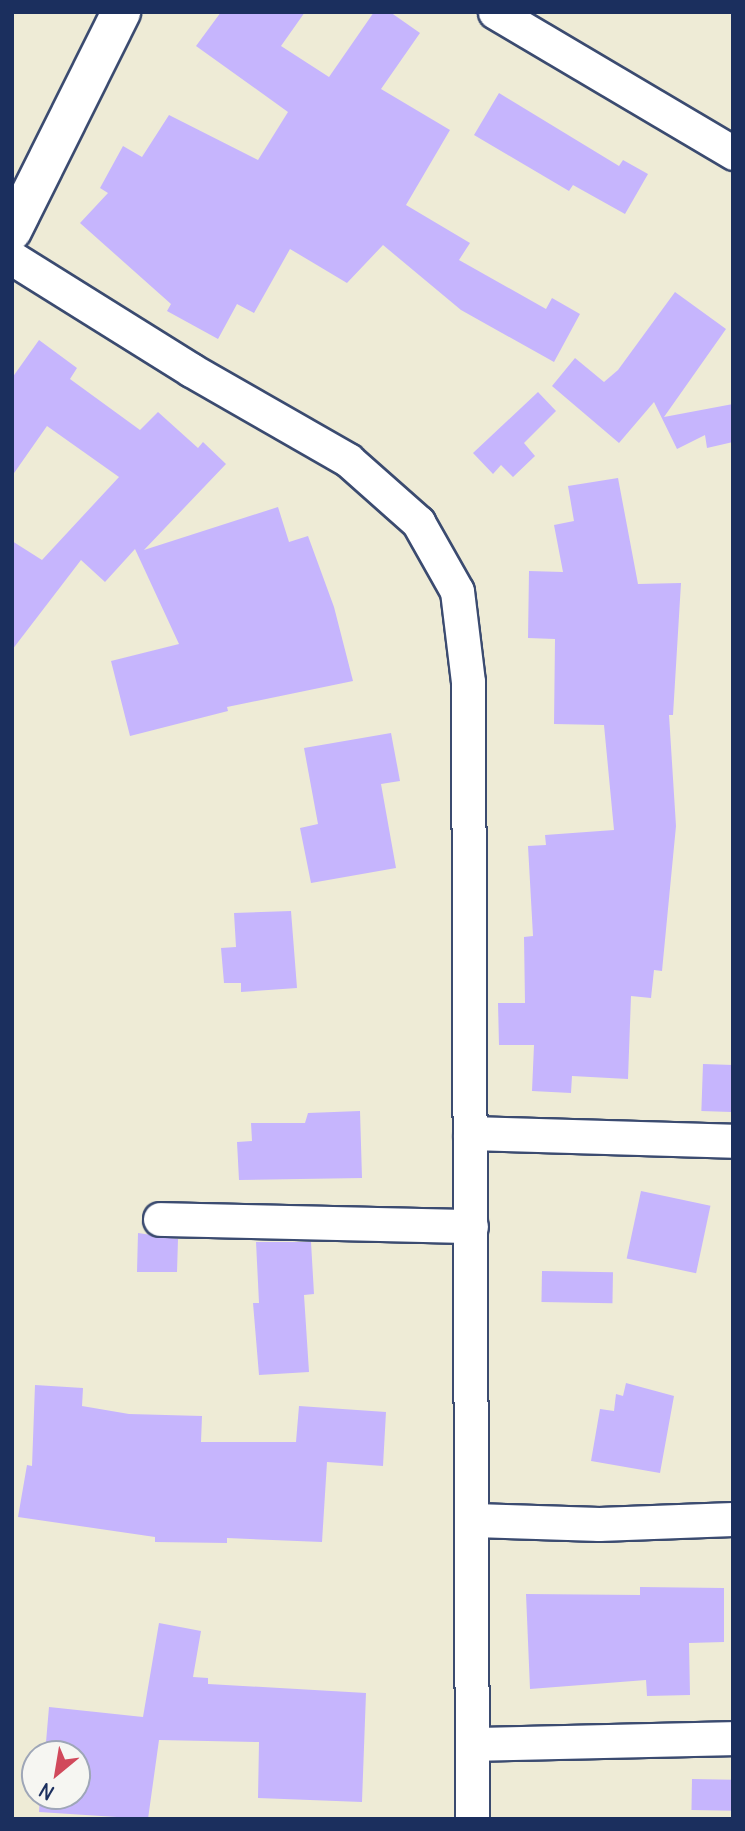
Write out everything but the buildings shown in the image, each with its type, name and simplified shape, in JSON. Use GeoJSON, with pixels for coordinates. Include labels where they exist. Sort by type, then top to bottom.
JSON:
{"type":"FeatureCollection","features":[{"type":"Feature","properties":{"kind":"street"},"geometry":{"type":"LineString","coordinates":[[12,231],[121,12]]}},
{"type":"Feature","properties":{"kind":"street"},"geometry":{"type":"LineString","coordinates":[[495,12],[733,153]]}},
{"type":"Feature","properties":{"kind":"street"},"geometry":{"type":"LineString","coordinates":[[12,258],[191,370],[348,460],[418,522],[457,591],[468,682],[474,1520],[472,1819]]}},
{"type":"Feature","properties":{"kind":"street"},"geometry":{"type":"LineString","coordinates":[[470,1133],[733,1141]]}},
{"type":"Feature","properties":{"kind":"street"},"geometry":{"type":"LineString","coordinates":[[160,1219],[471,1226]]}},
{"type":"Feature","properties":{"kind":"street"},"geometry":{"type":"LineString","coordinates":[[474,1520],[598,1524],[733,1519]]}},
{"type":"Feature","properties":{"kind":"street"},"geometry":{"type":"LineString","coordinates":[[473,1744],[733,1738]]}}]}
